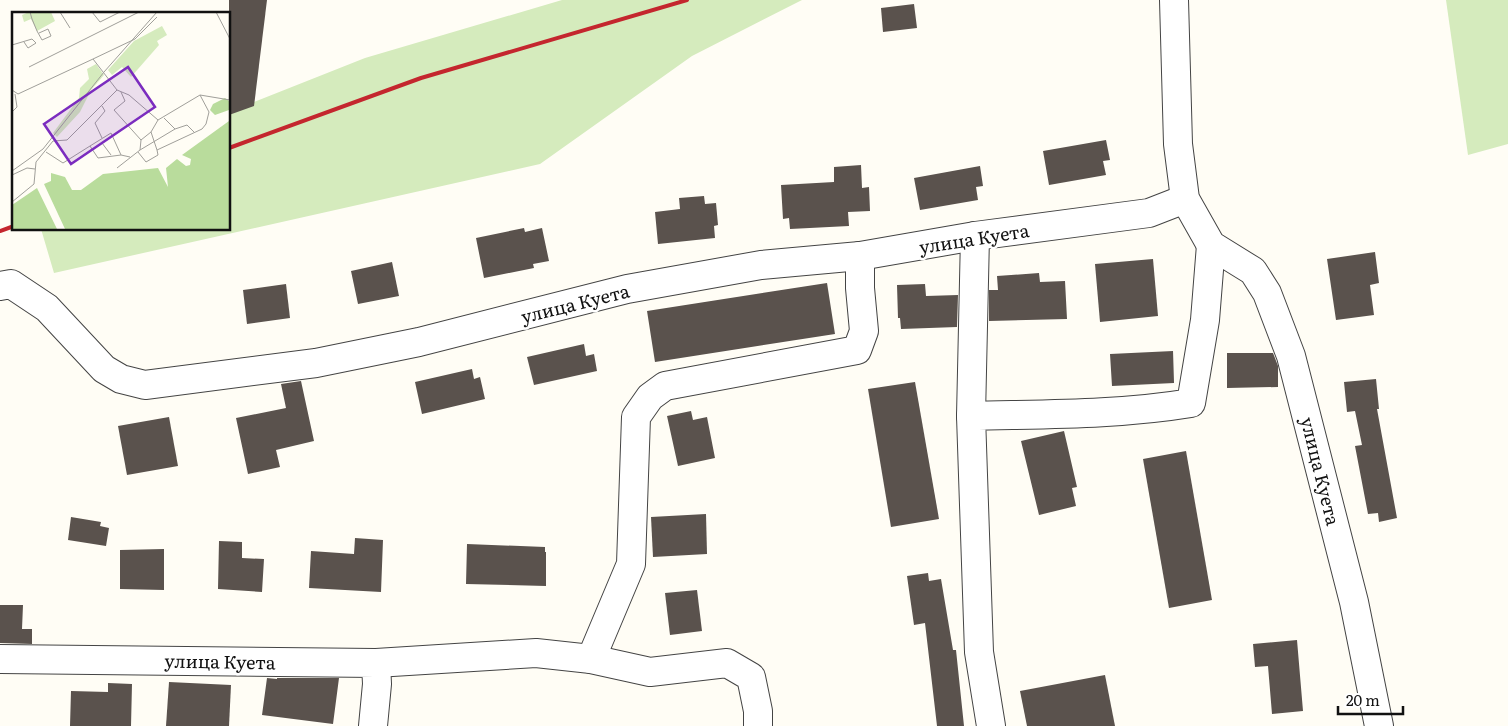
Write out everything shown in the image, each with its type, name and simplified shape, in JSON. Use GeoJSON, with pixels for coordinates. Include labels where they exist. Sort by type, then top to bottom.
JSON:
{"type":"FeatureCollection","features":[{"type":"Feature","properties":{"kind":"street","name":"улица Куета"},"geometry":{"type":"LineString","coordinates":[[1174,0],[1178,144],[1185,199],[1211,245],[1253,271],[1267,293],[1291,356],[1354,602],[1379,726]]}},
{"type":"Feature","properties":{"kind":"street","name":"улица Куета"},"geometry":{"type":"LineString","coordinates":[[0,286],[12,284],[47,308],[104,369],[122,379],[145,385],[316,363],[419,342],[627,289],[761,265],[860,256],[975,236],[1149,213],[1185,199]]}},
{"type":"Feature","properties":{"kind":"street"},"geometry":{"type":"LineString","coordinates":[[975,236],[972,416],[979,652],[991,726]]}},
{"type":"Feature","properties":{"kind":"street"},"geometry":{"type":"LineString","coordinates":[[972,416],[1121,411],[1191,403],[1205,320],[1211,245]]}},
{"type":"Feature","properties":{"kind":"street"},"geometry":{"type":"LineString","coordinates":[[591,659],[631,564],[636,417],[650,397],[665,386],[857,350],[864,331],[860,288],[860,256]]}},
{"type":"Feature","properties":{"kind":"street","name":"улица Куета"},"geometry":{"type":"LineString","coordinates":[[0,659],[376,663],[536,652],[591,659],[650,672],[727,663],[751,677],[758,711],[758,726]]}},
{"type":"Feature","properties":{"kind":"street"},"geometry":{"type":"LineString","coordinates":[[373,726],[377,684],[376,663]]}},
{"type":"Feature","properties":{"kind":"green space"},"geometry":{"type":"Polygon","coordinates":[[[562,0],[802,0],[692,56],[540,164],[54,273],[41,230],[230,230],[230,112],[365,58],[562,0]]]}},
{"type":"Feature","properties":{"kind":"green space"},"geometry":{"type":"Polygon","coordinates":[[[1446,0],[1508,0],[1508,144],[1468,155],[1446,0]]]}},
{"type":"Feature","properties":{"kind":"building"},"geometry":{"type":"Polygon","coordinates":[[[229,0],[267,0],[254,106],[230,115],[230,12],[229,0]]]}},
{"type":"Feature","properties":{"kind":"building"},"geometry":{"type":"Polygon","coordinates":[[[914,4],[917,28],[883,32],[881,8],[914,4]]]}},
{"type":"Feature","properties":{"kind":"building"},"geometry":{"type":"Polygon","coordinates":[[[1106,140],[1110,160],[1103,161],[1106,175],[1049,185],[1043,151],[1106,140]]]}},
{"type":"Feature","properties":{"kind":"building"},"geometry":{"type":"Polygon","coordinates":[[[861,165],[862,188],[869,187],[870,211],[848,212],[849,226],[790,229],[789,218],[783,219],[781,185],[834,182],[834,167],[861,165]]]}},
{"type":"Feature","properties":{"kind":"building"},"geometry":{"type":"Polygon","coordinates":[[[980,166],[983,186],[976,187],[978,200],[920,210],[914,178],[980,166]]]}},
{"type":"Feature","properties":{"kind":"building"},"geometry":{"type":"Polygon","coordinates":[[[704,196],[705,204],[716,203],[718,225],[714,226],[715,238],[658,244],[655,212],[680,209],[679,198],[704,196]]]}},
{"type":"Feature","properties":{"kind":"building"},"geometry":{"type":"Polygon","coordinates":[[[524,228],[525,232],[542,228],[549,261],[533,264],[534,268],[484,278],[476,238],[524,228]]]}},
{"type":"Feature","properties":{"kind":"building"},"geometry":{"type":"Polygon","coordinates":[[[1375,252],[1379,283],[1370,285],[1374,315],[1336,320],[1327,259],[1375,252]]]}},
{"type":"Feature","properties":{"kind":"building"},"geometry":{"type":"Polygon","coordinates":[[[1153,259],[1158,316],[1100,322],[1095,264],[1153,259]]]}},
{"type":"Feature","properties":{"kind":"building"},"geometry":{"type":"Polygon","coordinates":[[[392,262],[399,296],[358,304],[351,271],[392,262]]]}},
{"type":"Feature","properties":{"kind":"building"},"geometry":{"type":"Polygon","coordinates":[[[1039,273],[1040,282],[1065,281],[1067,319],[989,321],[989,290],[998,290],[997,276],[1039,273]]]}},
{"type":"Feature","properties":{"kind":"building"},"geometry":{"type":"Polygon","coordinates":[[[827,283],[835,334],[655,362],[647,311],[827,283]]]}},
{"type":"Feature","properties":{"kind":"building"},"geometry":{"type":"Polygon","coordinates":[[[286,284],[290,318],[247,324],[243,290],[286,284]]]}},
{"type":"Feature","properties":{"kind":"building"},"geometry":{"type":"Polygon","coordinates":[[[925,284],[926,296],[958,295],[957,327],[901,329],[900,318],[898,318],[897,285],[925,284]]]}},
{"type":"Feature","properties":{"kind":"building"},"geometry":{"type":"Polygon","coordinates":[[[584,344],[586,356],[594,354],[597,371],[534,385],[527,357],[584,344]]]}},
{"type":"Feature","properties":{"kind":"building"},"geometry":{"type":"Polygon","coordinates":[[[1173,351],[1174,383],[1112,386],[1110,354],[1173,351]]]}},
{"type":"Feature","properties":{"kind":"building"},"geometry":{"type":"Polygon","coordinates":[[[1227,353],[1273,353],[1278,366],[1278,387],[1227,388],[1227,353]]]}},
{"type":"Feature","properties":{"kind":"building"},"geometry":{"type":"Polygon","coordinates":[[[472,369],[474,379],[480,377],[485,399],[422,414],[415,382],[472,369]]]}},
{"type":"Feature","properties":{"kind":"building"},"geometry":{"type":"Polygon","coordinates":[[[1376,379],[1379,409],[1377,409],[1397,518],[1379,522],[1378,513],[1368,514],[1355,446],[1362,445],[1355,411],[1347,412],[1344,382],[1376,379]]]}},
{"type":"Feature","properties":{"kind":"building"},"geometry":{"type":"Polygon","coordinates":[[[301,381],[314,441],[276,450],[280,467],[248,474],[236,418],[286,408],[281,384],[301,381]]]}},
{"type":"Feature","properties":{"kind":"building"},"geometry":{"type":"Polygon","coordinates":[[[915,382],[939,519],[891,527],[868,389],[915,382]]]}},
{"type":"Feature","properties":{"kind":"building"},"geometry":{"type":"Polygon","coordinates":[[[691,411],[693,420],[707,417],[715,458],[678,466],[667,416],[691,411]]]}},
{"type":"Feature","properties":{"kind":"building"},"geometry":{"type":"Polygon","coordinates":[[[169,417],[178,466],[127,475],[118,426],[169,417]]]}},
{"type":"Feature","properties":{"kind":"building"},"geometry":{"type":"Polygon","coordinates":[[[1064,431],[1077,487],[1072,488],[1076,506],[1039,515],[1021,441],[1064,431]]]}},
{"type":"Feature","properties":{"kind":"building"},"geometry":{"type":"Polygon","coordinates":[[[1186,451],[1212,600],[1169,608],[1143,459],[1186,451]]]}},
{"type":"Feature","properties":{"kind":"building"},"geometry":{"type":"Polygon","coordinates":[[[706,514],[707,554],[653,557],[651,517],[706,514]]]}},
{"type":"Feature","properties":{"kind":"building"},"geometry":{"type":"Polygon","coordinates":[[[71,517],[101,522],[100,526],[109,528],[106,546],[68,540],[71,517]]]}},
{"type":"Feature","properties":{"kind":"building"},"geometry":{"type":"Polygon","coordinates":[[[355,538],[383,540],[381,592],[309,588],[311,551],[354,554],[355,538]]]}},
{"type":"Feature","properties":{"kind":"building"},"geometry":{"type":"Polygon","coordinates":[[[219,541],[242,542],[242,558],[264,559],[262,592],[218,589],[219,541]]]}},
{"type":"Feature","properties":{"kind":"building"},"geometry":{"type":"Polygon","coordinates":[[[467,544],[545,547],[546,586],[466,584],[467,544]]]}},
{"type":"Feature","properties":{"kind":"building"},"geometry":{"type":"Polygon","coordinates":[[[164,549],[164,590],[120,589],[120,550],[164,549]]]}},
{"type":"Feature","properties":{"kind":"building"},"geometry":{"type":"Polygon","coordinates":[[[928,573],[929,581],[941,579],[953,650],[956,650],[964,726],[937,726],[925,623],[914,625],[907,576],[928,573]]]}},
{"type":"Feature","properties":{"kind":"building"},"geometry":{"type":"Polygon","coordinates":[[[697,590],[702,631],[670,635],[665,593],[697,590]]]}},
{"type":"Feature","properties":{"kind":"building"},"geometry":{"type":"Polygon","coordinates":[[[0,605],[23,605],[22,629],[32,629],[32,644],[0,643],[0,605]]]}},
{"type":"Feature","properties":{"kind":"building"},"geometry":{"type":"Polygon","coordinates":[[[1297,640],[1303,711],[1272,714],[1268,666],[1255,667],[1253,644],[1297,640]]]}},
{"type":"Feature","properties":{"kind":"building"},"geometry":{"type":"Polygon","coordinates":[[[1105,675],[1115,726],[1027,726],[1020,691],[1105,675]]]}},
{"type":"Feature","properties":{"kind":"building"},"geometry":{"type":"Polygon","coordinates":[[[267,678],[339,678],[333,724],[262,715],[267,678]]]}},
{"type":"Feature","properties":{"kind":"building"},"geometry":{"type":"Polygon","coordinates":[[[169,682],[231,685],[229,726],[166,726],[169,682]]]}},
{"type":"Feature","properties":{"kind":"building"},"geometry":{"type":"Polygon","coordinates":[[[108,683],[132,684],[131,726],[70,726],[71,691],[108,692],[108,683]]]}},
{"type":"Feature","properties":{"kind":"railway"},"geometry":{"type":"LineString","coordinates":[[230,148],[421,78],[687,0]]}},
{"type":"Feature","properties":{"kind":"railway"},"geometry":{"type":"LineString","coordinates":[[0,231],[12,227]]}}]}
